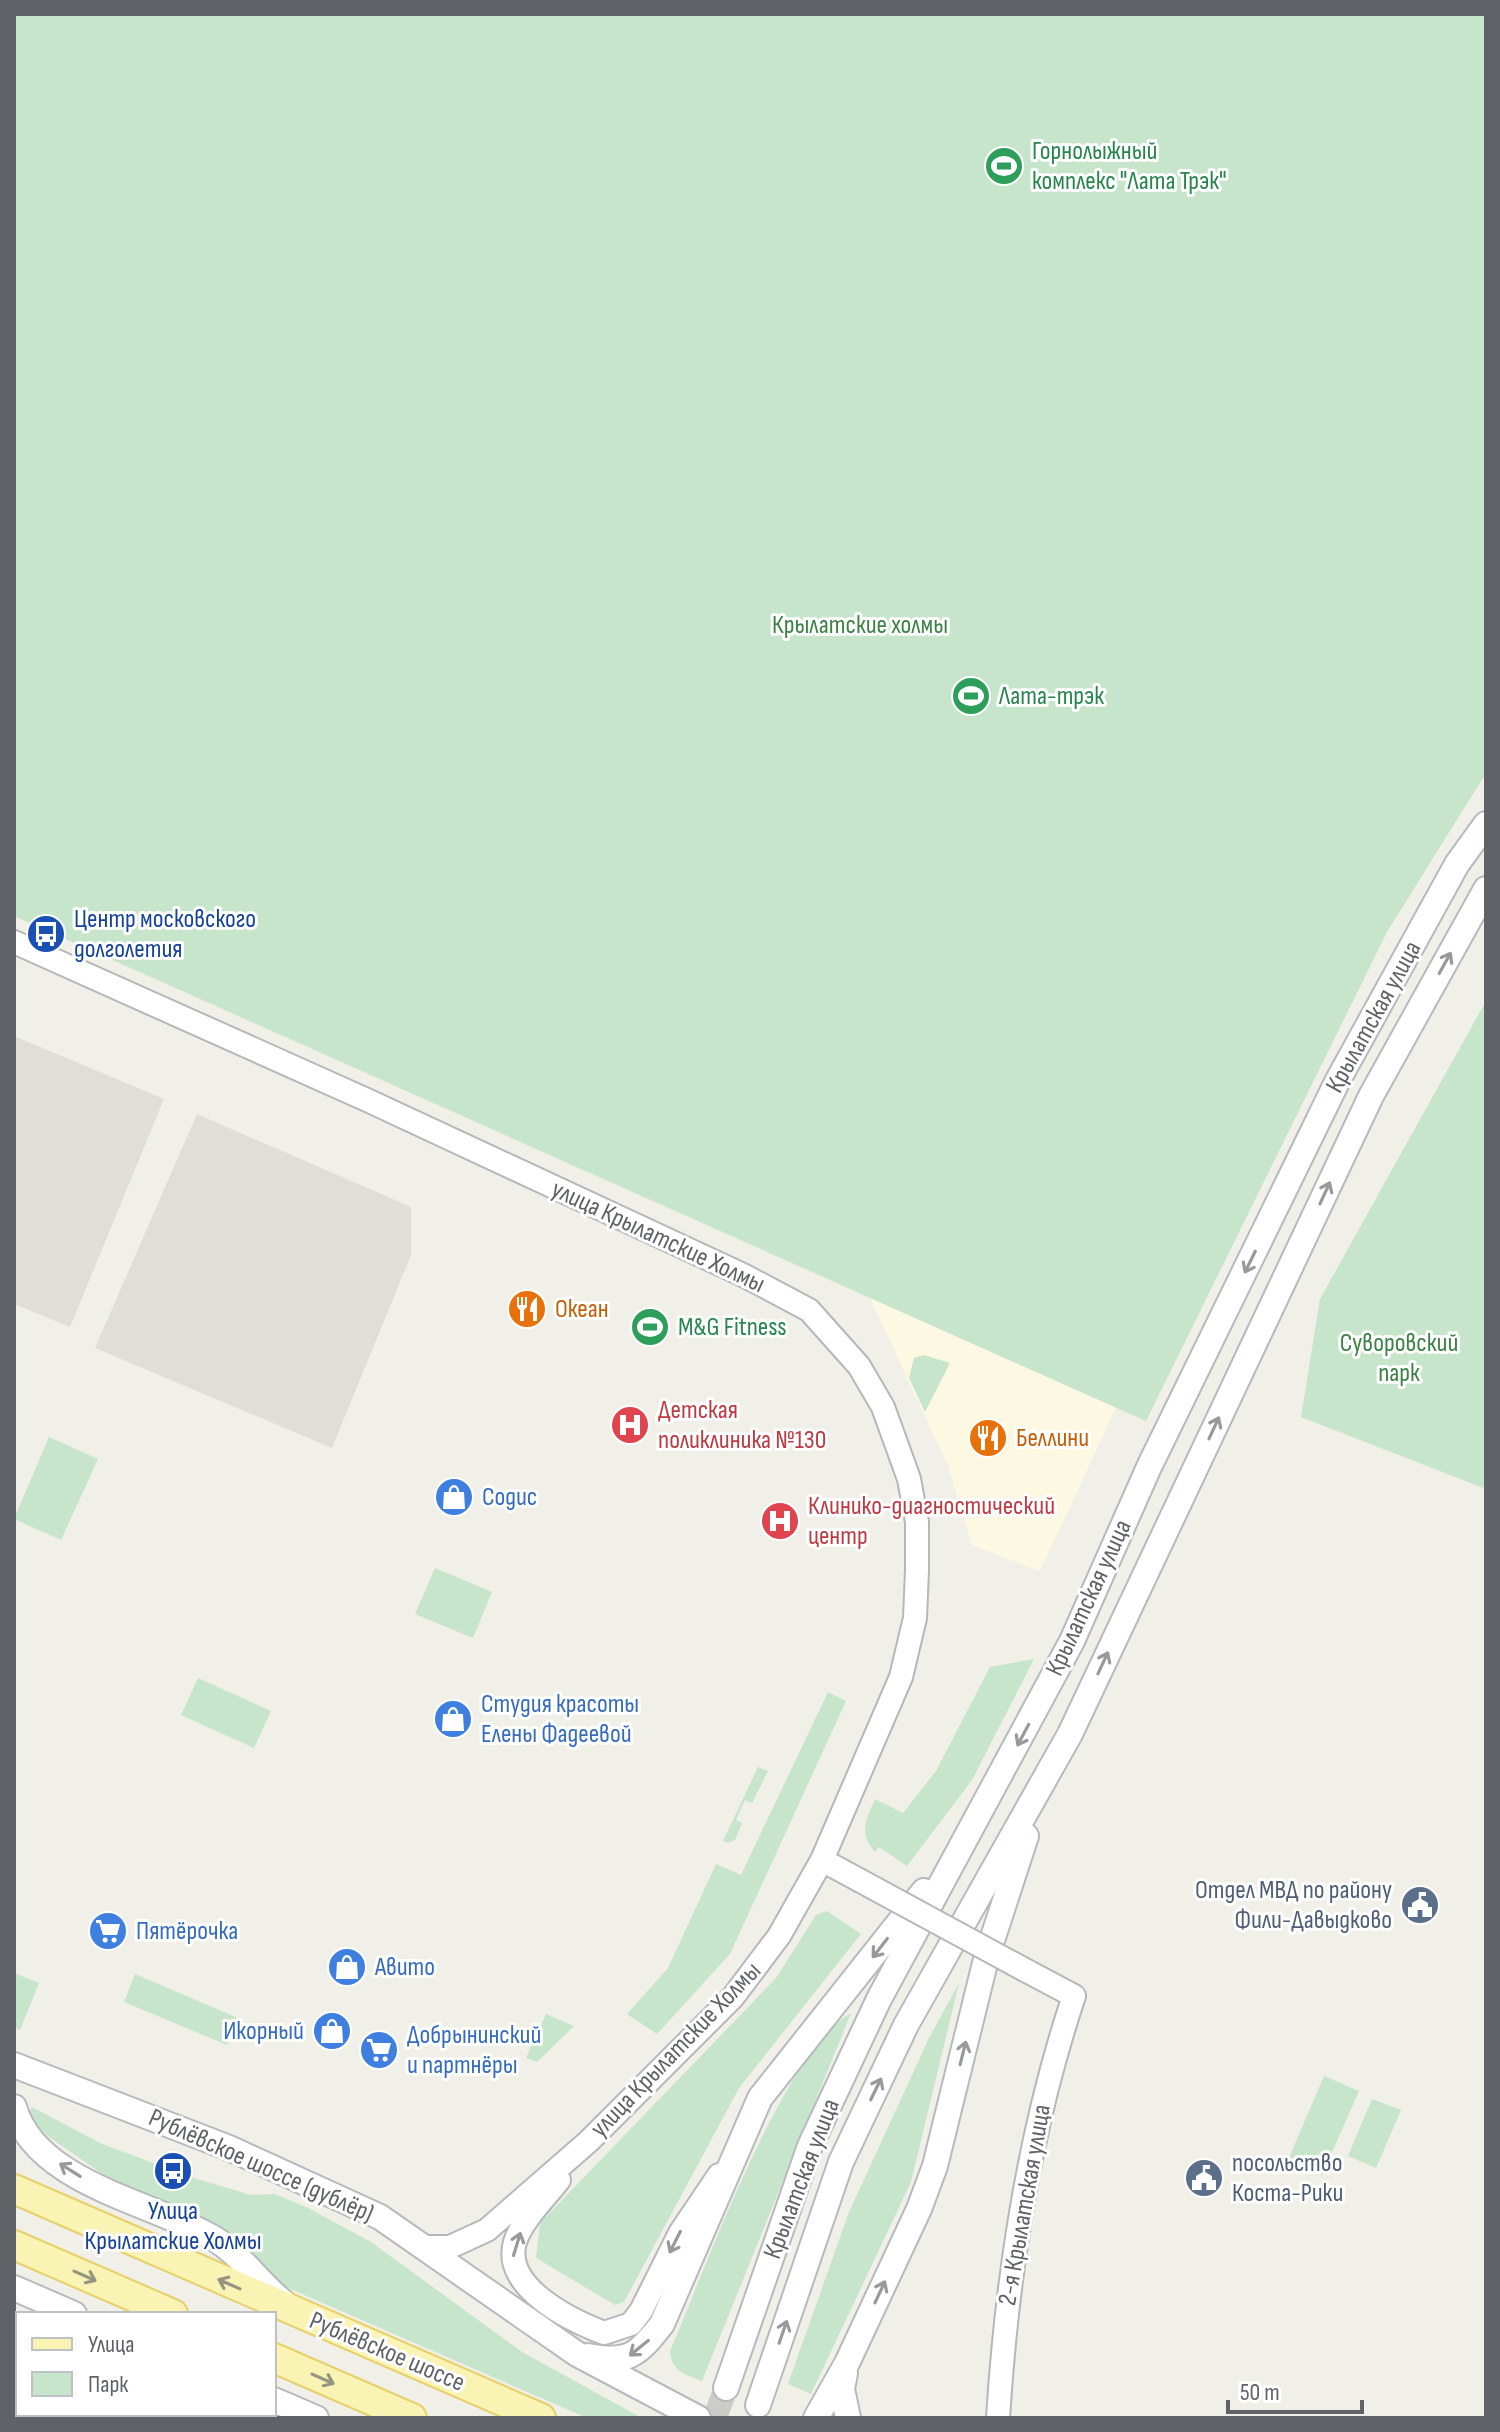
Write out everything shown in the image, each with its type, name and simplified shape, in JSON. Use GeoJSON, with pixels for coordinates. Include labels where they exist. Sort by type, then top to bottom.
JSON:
{"type":"FeatureCollection","features":[{"type":"Feature","properties":{"kind":"main road","name":"Крылатская улица"},"geometry":{"type":"LineString","coordinates":[[726,2388],[810,2146],[879,1999],[979,1819],[1072,1641],[1149,1467],[1338,1080],[1457,864],[1486,824]]}},
{"type":"Feature","properties":{"kind":"main road","name":"Крылатская улица"},"geometry":{"type":"LineString","coordinates":[[758,2405],[841,2162],[906,2025],[1070,1734],[1371,1096],[1486,889]]}},
{"type":"Feature","properties":{"kind":"main road"},"geometry":{"type":"LineString","coordinates":[[816,2418],[847,2363],[919,2209],[935,2166],[986,1959],[1023,1844],[1070,1734]]}},
{"type":"Feature","properties":{"kind":"main road"},"geometry":{"type":"LineString","coordinates":[[577,2354],[612,2361],[625,2358],[649,2340],[662,2324],[760,2098],[979,1819]]}},
{"type":"Feature","properties":{"kind":"main road","name":"Рублёвское шоссе (дублёр)"},"geometry":{"type":"LineString","coordinates":[[15,2068],[322,2188],[428,2247],[577,2354],[698,2418]]}},
{"type":"Feature","properties":{"kind":"main road"},"geometry":{"type":"LineString","coordinates":[[14,2107],[28,2140],[44,2154],[77,2175],[216,2240],[301,2315]]}},
{"type":"Feature","properties":{"kind":"main road","name":"Рублёвское шоссе"},"geometry":{"type":"LineString","coordinates":[[14,2189],[541,2418]]}},
{"type":"Feature","properties":{"kind":"main road"},"geometry":{"type":"LineString","coordinates":[[14,2245],[168,2312]]}},
{"type":"Feature","properties":{"kind":"main road"},"geometry":{"type":"LineString","coordinates":[[14,2288],[69,2312]]}},
{"type":"Feature","properties":{"kind":"main road","name":"Рублёвское шоссе"},"geometry":{"type":"LineString","coordinates":[[276,2359],[412,2418]]}},
{"type":"Feature","properties":{"kind":"main road"},"geometry":{"type":"LineString","coordinates":[[847,2363],[842,2389],[848,2418]]}},
{"type":"Feature","properties":{"kind":"main road"},"geometry":{"type":"LineString","coordinates":[[276,2401],[316,2418]]}},
{"type":"Feature","properties":{"kind":"street","name":"улица Крылатские Холмы"},"geometry":{"type":"LineString","coordinates":[[14,942],[367,1100],[743,1275],[809,1310],[859,1366],[883,1407],[898,1447],[917,1522],[915,1618],[901,1677],[822,1860],[757,1968],[589,2141],[487,2230],[450,2247],[428,2247]]}},
{"type":"Feature","properties":{"kind":"street","name":"2-я Крылатская улица"},"geometry":{"type":"LineString","coordinates":[[822,1860],[1074,1996],[1052,2062],[1008,2283],[998,2418]]}},
{"type":"Feature","properties":{"kind":"street"},"geometry":{"type":"LineString","coordinates":[[589,2141],[516,2240],[514,2265],[523,2280],[548,2303],[604,2333],[631,2324],[641,2311],[680,2233],[734,2154]]}},
{"type":"Feature","properties":{"kind":"shaded area"},"geometry":{"type":"Polygon","coordinates":[[[14,1036],[164,1099],[70,1327],[14,1304],[14,1036]]]}},
{"type":"Feature","properties":{"kind":"shaded area"},"geometry":{"type":"Polygon","coordinates":[[[197,1114],[411,1207],[411,1255],[332,1448],[95,1348],[197,1114]]]}},
{"type":"Feature","properties":{"kind":"shaded area"},"geometry":{"type":"Polygon","coordinates":[[[870,1298],[1116,1408],[1040,1571],[972,1545],[948,1466],[870,1298]]]}},
{"type":"Feature","properties":{"kind":"green space","name":"Крылатские холмы"},"geometry":{"type":"Polygon","coordinates":[[[14,14],[1486,14],[1486,773],[1387,932],[1146,1421],[14,916],[14,14]]]}},
{"type":"Feature","properties":{"kind":"green space","name":"Суворовский парк"},"geometry":{"type":"Polygon","coordinates":[[[1486,1001],[1486,1489],[1301,1417],[1320,1299],[1486,1001]]]}},
{"type":"Feature","properties":{"kind":"green space"},"geometry":{"type":"Polygon","coordinates":[[[924,1355],[950,1363],[925,1412],[909,1378],[914,1358],[924,1355]]]}},
{"type":"Feature","properties":{"kind":"green space"},"geometry":{"type":"Polygon","coordinates":[[[49,1437],[98,1459],[61,1540],[14,1519],[49,1437]]]}},
{"type":"Feature","properties":{"kind":"green space"},"geometry":{"type":"Polygon","coordinates":[[[435,1568],[492,1592],[473,1638],[415,1614],[435,1568]]]}},
{"type":"Feature","properties":{"kind":"green space"},"geometry":{"type":"Polygon","coordinates":[[[1034,1659],[972,1780],[907,1866],[879,1847],[875,1852],[867,1839],[865,1826],[875,1799],[903,1813],[936,1771],[990,1667],[1034,1659]]]}},
{"type":"Feature","properties":{"kind":"green space"},"geometry":{"type":"Polygon","coordinates":[[[198,1678],[271,1711],[254,1748],[181,1715],[198,1678]]]}},
{"type":"Feature","properties":{"kind":"green space"},"geometry":{"type":"Polygon","coordinates":[[[828,1692],[846,1701],[730,1954],[657,2034],[627,2014],[668,1968],[716,1864],[741,1875],[828,1692]]]}},
{"type":"Feature","properties":{"kind":"green space"},"geometry":{"type":"Polygon","coordinates":[[[758,1767],[768,1771],[752,1803],[745,1800],[736,1820],[742,1823],[735,1840],[728,1843],[723,1841],[758,1767]]]}},
{"type":"Feature","properties":{"kind":"green space"},"geometry":{"type":"Polygon","coordinates":[[[827,1911],[861,1934],[739,2088],[624,2302],[615,2305],[536,2258],[540,2223],[776,1978],[816,1915],[827,1911]]]}},
{"type":"Feature","properties":{"kind":"green space"},"geometry":{"type":"Polygon","coordinates":[[[14,1973],[39,1983],[20,2030],[14,2027],[14,1973]]]}},
{"type":"Feature","properties":{"kind":"green space"},"geometry":{"type":"Polygon","coordinates":[[[135,1974],[238,2018],[227,2045],[124,2002],[135,1974]]]}},
{"type":"Feature","properties":{"kind":"green space"},"geometry":{"type":"Polygon","coordinates":[[[959,1983],[911,2182],[811,2394],[788,2384],[849,2212],[929,2038],[959,1983]]]}},
{"type":"Feature","properties":{"kind":"green space"},"geometry":{"type":"Polygon","coordinates":[[[851,2013],[702,2381],[690,2377],[676,2368],[670,2351],[747,2168],[799,2071],[825,2035],[851,2013]]]}},
{"type":"Feature","properties":{"kind":"green space"},"geometry":{"type":"Polygon","coordinates":[[[546,2014],[574,2026],[537,2062],[526,2058],[546,2014]]]}},
{"type":"Feature","properties":{"kind":"green space"},"geometry":{"type":"Polygon","coordinates":[[[1324,2076],[1359,2091],[1322,2175],[1288,2160],[1324,2076]]]}},
{"type":"Feature","properties":{"kind":"green space"},"geometry":{"type":"Polygon","coordinates":[[[1372,2099],[1401,2110],[1376,2168],[1348,2156],[1372,2099]]]}},
{"type":"Feature","properties":{"kind":"green space"},"geometry":{"type":"Polygon","coordinates":[[[32,2107],[102,2144],[164,2167],[163,2171],[182,2178],[184,2175],[251,2195],[275,2194],[308,2208],[371,2242],[522,2352],[642,2418],[587,2418],[279,2284],[246,2246],[216,2226],[104,2175],[49,2137],[31,2119],[29,2112],[32,2107]]]}},
{"type":"Feature","properties":{"kind":"green space"},"geometry":{"type":"Polygon","coordinates":[[[14,2318],[16,2416],[276,2416],[276,2411],[291,2418],[14,2418],[14,2318]]]}},
{"type":"Feature","properties":{"kind":"tunnel"},"geometry":{"type":"LineString","coordinates":[[715,2418],[726,2388]]}},
{"type":"Feature","properties":{"kind":"place","name":"Горнолыжный комплекс \"Лата Трэк\""},"geometry":{"type":"Point","coordinates":[1004,166]}},
{"type":"Feature","properties":{"kind":"place","name":"Лата-трэк"},"geometry":{"type":"Point","coordinates":[971,696]}},
{"type":"Feature","properties":{"kind":"place","name":"Центр московского долголетия"},"geometry":{"type":"Point","coordinates":[46,934]}},
{"type":"Feature","properties":{"kind":"place","name":"Океан"},"geometry":{"type":"Point","coordinates":[527,1309]}},
{"type":"Feature","properties":{"kind":"place","name":"M&G Fitness"},"geometry":{"type":"Point","coordinates":[650,1327]}},
{"type":"Feature","properties":{"kind":"place","name":"Детская поликлиника №130"},"geometry":{"type":"Point","coordinates":[630,1425]}},
{"type":"Feature","properties":{"kind":"place","name":"Беллини"},"geometry":{"type":"Point","coordinates":[988,1438]}},
{"type":"Feature","properties":{"kind":"place","name":"Содис"},"geometry":{"type":"Point","coordinates":[454,1497]}},
{"type":"Feature","properties":{"kind":"place","name":"Клинико-диагностический центр"},"geometry":{"type":"Point","coordinates":[780,1521]}},
{"type":"Feature","properties":{"kind":"place","name":"Студия красоты Елены Фадеевой"},"geometry":{"type":"Point","coordinates":[453,1719]}},
{"type":"Feature","properties":{"kind":"place","name":"Отдел МВД по району Фили-Давыдково"},"geometry":{"type":"Point","coordinates":[1420,1905]}},
{"type":"Feature","properties":{"kind":"place","name":"Пятёрочка"},"geometry":{"type":"Point","coordinates":[108,1931]}},
{"type":"Feature","properties":{"kind":"place","name":"Авито"},"geometry":{"type":"Point","coordinates":[347,1967]}},
{"type":"Feature","properties":{"kind":"place","name":"Икорный"},"geometry":{"type":"Point","coordinates":[332,2031]}},
{"type":"Feature","properties":{"kind":"place","name":"Добрынинский и партнёры"},"geometry":{"type":"Point","coordinates":[379,2050]}},
{"type":"Feature","properties":{"kind":"place","name":"Улица Крылатские Холмы"},"geometry":{"type":"Point","coordinates":[173,2171]}},
{"type":"Feature","properties":{"kind":"place","name":"посольство Коста-Рики"},"geometry":{"type":"Point","coordinates":[1204,2178]}}]}
